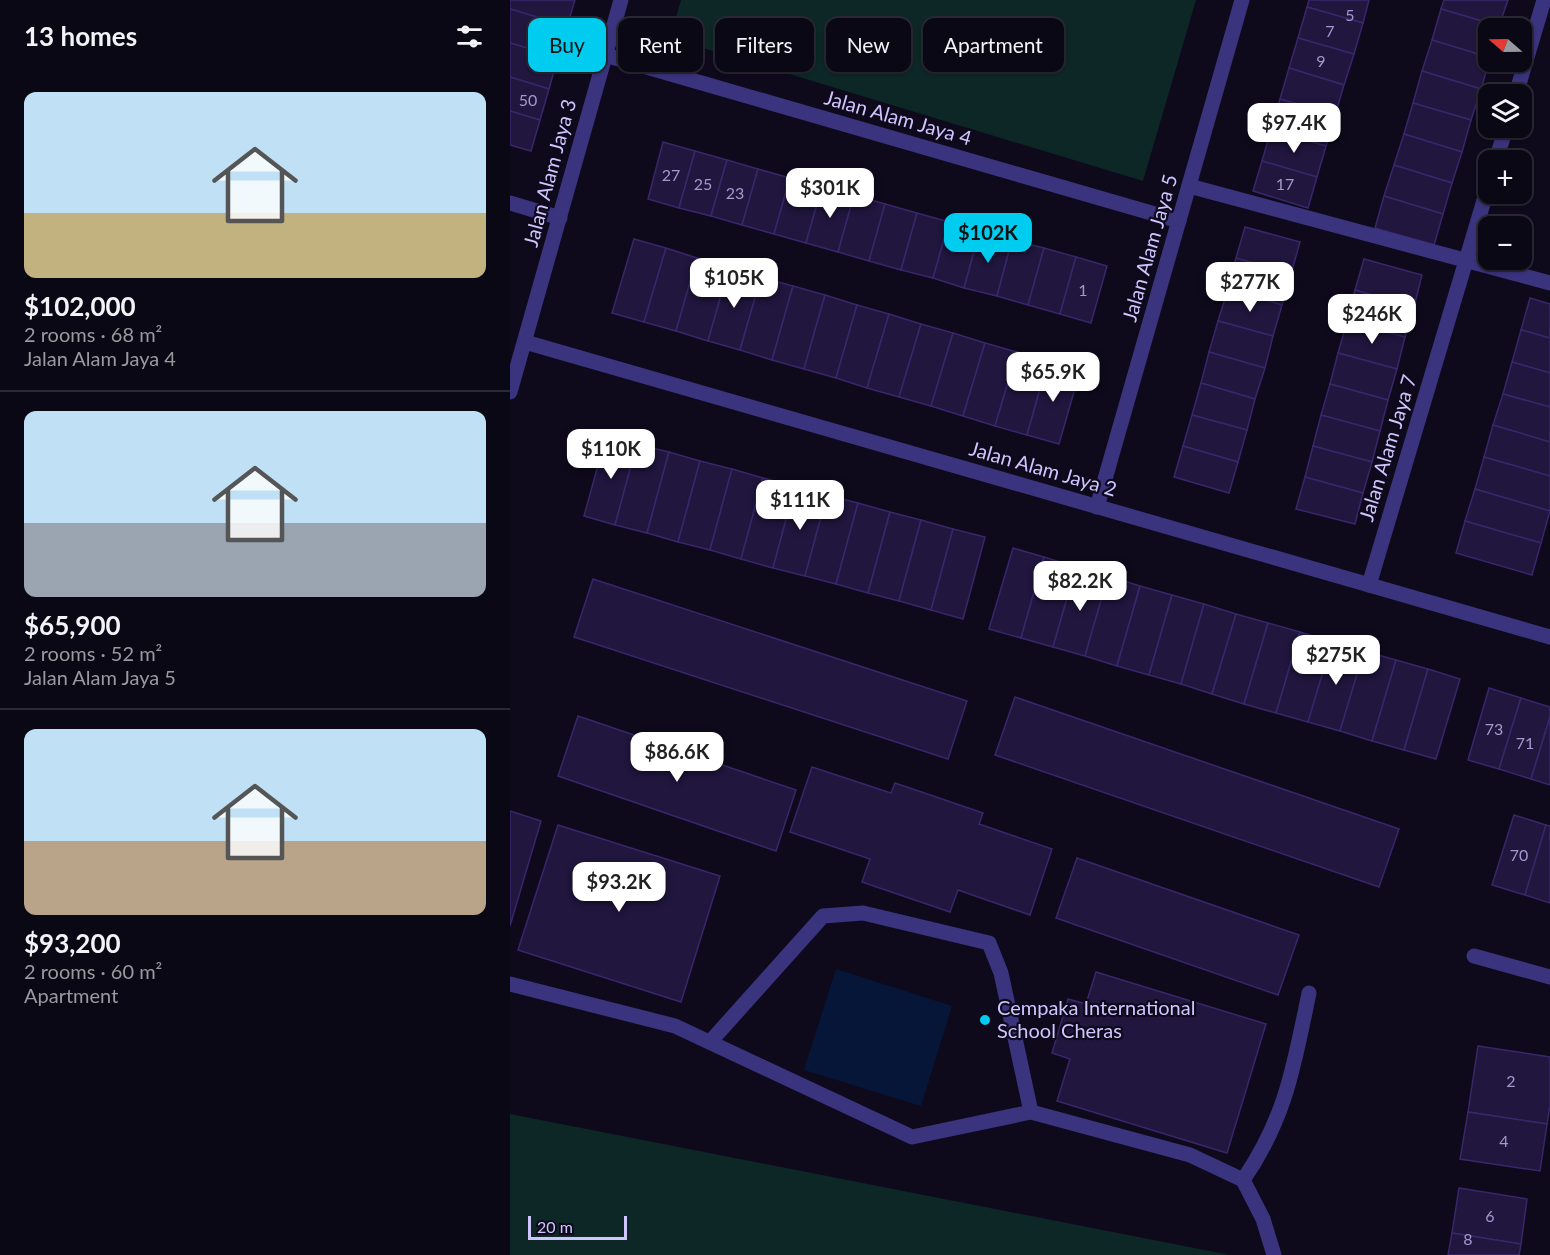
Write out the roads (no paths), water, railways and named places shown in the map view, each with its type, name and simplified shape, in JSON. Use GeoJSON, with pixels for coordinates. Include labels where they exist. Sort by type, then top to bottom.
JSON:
{"type":"FeatureCollection","features":[{"type":"Feature","properties":{"kind":"street","name":"Jalan Alam Jaya 3"},"geometry":{"type":"LineString","coordinates":[[606,52],[621,0]]}},
{"type":"Feature","properties":{"kind":"street","name":"Jalan Alam Jaya 5"},"geometry":{"type":"LineString","coordinates":[[1097,507],[1242,0]]}},
{"type":"Feature","properties":{"kind":"street"},"geometry":{"type":"LineString","coordinates":[[1519,84],[1544,0]]}},
{"type":"Feature","properties":{"kind":"street","name":"Jalan Alam Jaya 4"},"geometry":{"type":"LineString","coordinates":[[606,55],[1179,221]]}},
{"type":"Feature","properties":{"kind":"street","name":"Jalan Alam Jaya 3"},"geometry":{"type":"LineString","coordinates":[[510,392],[600,72]]}},
{"type":"Feature","properties":{"kind":"street"},"geometry":{"type":"LineString","coordinates":[[1189,186],[1550,283]]}},
{"type":"Feature","properties":{"kind":"street"},"geometry":{"type":"LineString","coordinates":[[510,203],[560,218]]}},
{"type":"Feature","properties":{"kind":"street","name":"Jalan Alam Jaya 7"},"geometry":{"type":"LineString","coordinates":[[1369,585],[1483,204]]}},
{"type":"Feature","properties":{"kind":"street","name":"Jalan Alam Jaya 2"},"geometry":{"type":"LineString","coordinates":[[525,342],[1550,637]]}},
{"type":"Feature","properties":{"kind":"street"},"geometry":{"type":"LineString","coordinates":[[710,1042],[823,916],[863,913],[989,943],[1001,973],[1031,1112]]}},
{"type":"Feature","properties":{"kind":"street"},"geometry":{"type":"LineString","coordinates":[[1474,956],[1550,977]]}},
{"type":"Feature","properties":{"kind":"street"},"geometry":{"type":"LineString","coordinates":[[510,984],[675,1026],[912,1137],[1031,1112],[1190,1155],[1243,1180],[1263,1219],[1274,1255]]}},
{"type":"Feature","properties":{"kind":"street"},"geometry":{"type":"LineString","coordinates":[[1243,1180],[1263,1151],[1277,1121],[1289,1086],[1309,993]]}},
{"type":"Feature","properties":{"kind":"water"},"geometry":{"type":"Polygon","coordinates":[[[836,969],[952,1006],[921,1106],[804,1070],[836,969]]]}},
{"type":"Feature","properties":{"kind":"place","name":"Cempaka International School Cheras"},"geometry":{"type":"Point","coordinates":[985,1020]}}]}
